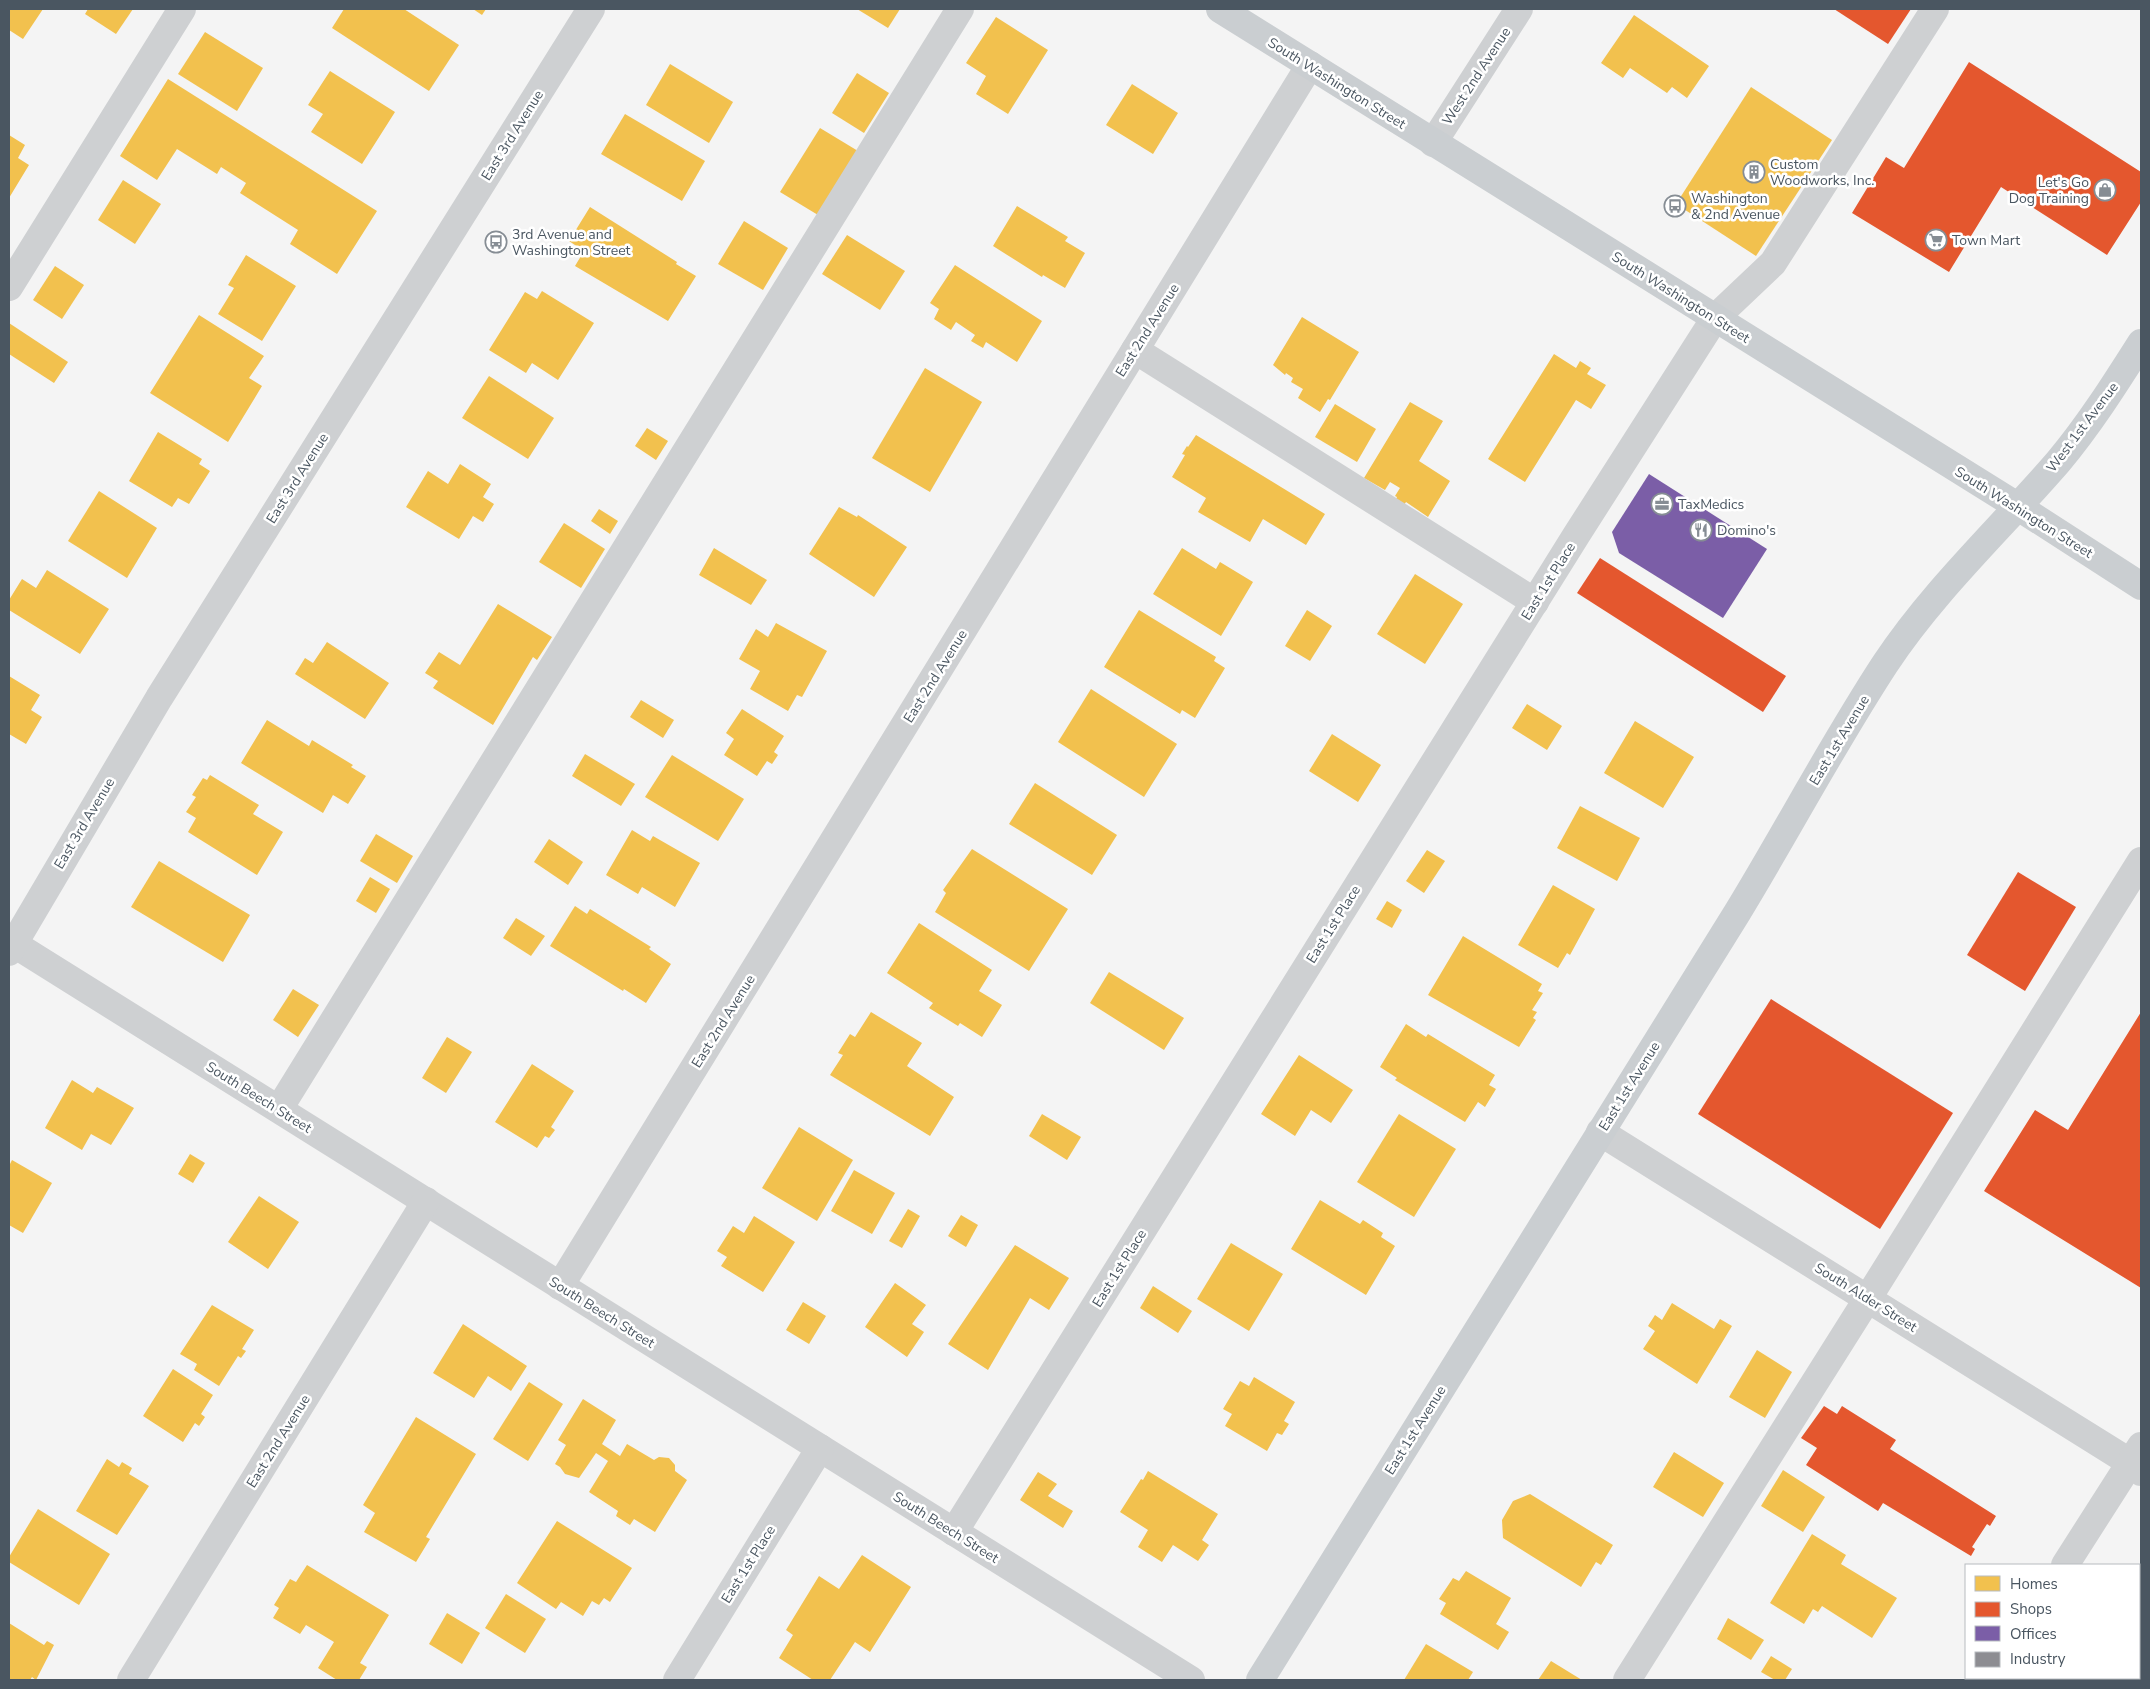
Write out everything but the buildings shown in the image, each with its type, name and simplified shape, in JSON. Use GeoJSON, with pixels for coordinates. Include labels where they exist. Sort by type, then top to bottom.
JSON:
{"type":"FeatureCollection","features":[{"type":"Feature","properties":{"kind":"main road","name":"South Washington Street"},"geometry":{"type":"LineString","coordinates":[[1220,9],[2017,506],[2141,586]]}},
{"type":"Feature","properties":{"kind":"main road","name":"West 1st Avenue"},"geometry":{"type":"LineString","coordinates":[[2017,506],[2060,460],[2090,420],[2141,343]]}},
{"type":"Feature","properties":{"kind":"main road","name":"East 1st Avenue"},"geometry":{"type":"LineString","coordinates":[[1260,1680],[1738,910],[1834,745],[1887,661],[1929,606],[2017,506]]}},
{"type":"Feature","properties":{"kind":"street"},"geometry":{"type":"LineString","coordinates":[[9,287],[182,9]]}},
{"type":"Feature","properties":{"kind":"street","name":"East 3rd Avenue"},"geometry":{"type":"LineString","coordinates":[[11,948],[159,698],[591,9]]}},
{"type":"Feature","properties":{"kind":"street"},"geometry":{"type":"LineString","coordinates":[[278,1109],[960,9]]}},
{"type":"Feature","properties":{"kind":"street","name":"West 2nd Avenue"},"geometry":{"type":"LineString","coordinates":[[1433,143],[1519,9]]}},
{"type":"Feature","properties":{"kind":"street","name":"East 1st Place"},"geometry":{"type":"LineString","coordinates":[[954,1532],[1535,602],[1715,318],[1773,263],[1936,9]]}},
{"type":"Feature","properties":{"kind":"street","name":"East 2nd Avenue"},"geometry":{"type":"LineString","coordinates":[[560,1286],[1310,65]]}},
{"type":"Feature","properties":{"kind":"street"},"geometry":{"type":"LineString","coordinates":[[1135,350],[1535,602]]}},
{"type":"Feature","properties":{"kind":"street"},"geometry":{"type":"LineString","coordinates":[[1627,1680],[2141,861]]}},
{"type":"Feature","properties":{"kind":"street","name":"South Beech Street"},"geometry":{"type":"LineString","coordinates":[[11,948],[278,1109],[1192,1680]]}},
{"type":"Feature","properties":{"kind":"street","name":"South Alder Street"},"geometry":{"type":"LineString","coordinates":[[1600,1132],[1868,1298],[2138,1460]]}},
{"type":"Feature","properties":{"kind":"street","name":"East 2nd Avenue"},"geometry":{"type":"LineString","coordinates":[[131,1680],[426,1201]]}},
{"type":"Feature","properties":{"kind":"street","name":"East 1st Place"},"geometry":{"type":"LineString","coordinates":[[677,1680],[820,1448]]}},
{"type":"Feature","properties":{"kind":"street"},"geometry":{"type":"LineString","coordinates":[[2066,1564],[2138,1460]]}},
{"type":"Feature","properties":{"kind":"place","name":"Custom Woodworks, Inc."},"geometry":{"type":"Point","coordinates":[1754,172]}},
{"type":"Feature","properties":{"kind":"place","name":"Let's Go Dog Training"},"geometry":{"type":"Point","coordinates":[2105,190]}},
{"type":"Feature","properties":{"kind":"place","name":"Washington & 2nd Avenue"},"geometry":{"type":"Point","coordinates":[1675,206]}},
{"type":"Feature","properties":{"kind":"place","name":"Town Mart"},"geometry":{"type":"Point","coordinates":[1936,240]}},
{"type":"Feature","properties":{"kind":"place","name":"3rd Avenue and Washington Street"},"geometry":{"type":"Point","coordinates":[496,242]}},
{"type":"Feature","properties":{"kind":"place","name":"TaxMedics"},"geometry":{"type":"Point","coordinates":[1662,504]}},
{"type":"Feature","properties":{"kind":"place","name":"Domino's"},"geometry":{"type":"Point","coordinates":[1701,530]}}]}
